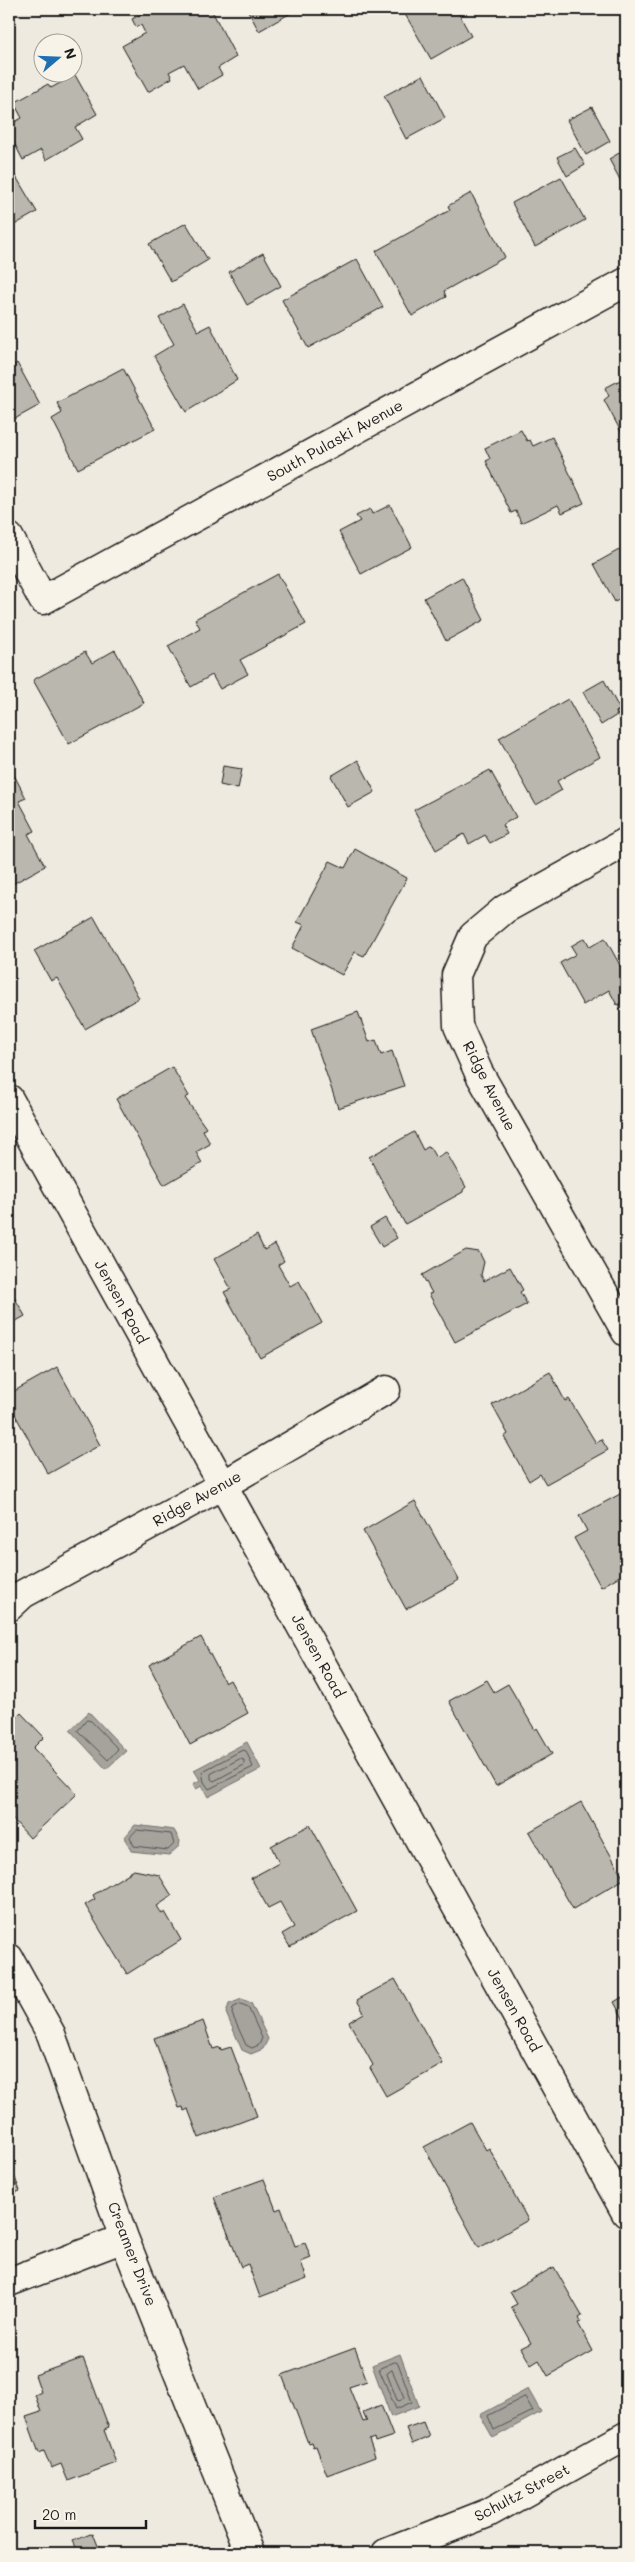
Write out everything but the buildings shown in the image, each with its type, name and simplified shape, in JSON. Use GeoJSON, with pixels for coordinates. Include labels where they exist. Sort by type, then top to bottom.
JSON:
{"type":"FeatureCollection","features":[{"type":"Feature","properties":{"kind":"street","name":"South Pulaski Avenue"},"geometry":{"type":"LineString","coordinates":[[9,537],[44,600],[626,282]]}},
{"type":"Feature","properties":{"kind":"street","name":"Ridge Avenue"},"geometry":{"type":"LineString","coordinates":[[626,842],[505,909],[473,936],[456,975],[458,1026],[479,1073],[626,1332]]}},
{"type":"Feature","properties":{"kind":"street","name":"Jensen Road"},"geometry":{"type":"LineString","coordinates":[[9,1098],[626,2213]]}},
{"type":"Feature","properties":{"kind":"street","name":"Ridge Avenue"},"geometry":{"type":"LineString","coordinates":[[9,1607],[23,1594],[223,1485],[386,1390]]}},
{"type":"Feature","properties":{"kind":"street","name":"Creamer Drive"},"geometry":{"type":"LineString","coordinates":[[9,1958],[51,2034],[124,2238],[250,2553]]}},
{"type":"Feature","properties":{"kind":"street"},"geometry":{"type":"LineString","coordinates":[[9,2282],[124,2238]]}},
{"type":"Feature","properties":{"kind":"street","name":"Schultz Street"},"geometry":{"type":"LineString","coordinates":[[386,2553],[488,2513],[626,2436]]}},
{"type":"Feature","properties":{"kind":"water"},"geometry":{"type":"Polygon","coordinates":[[[89,1712],[126,1751],[106,1769],[70,1730],[89,1712]]]}},
{"type":"Feature","properties":{"kind":"water"},"geometry":{"type":"Polygon","coordinates":[[[247,1742],[261,1769],[208,1797],[202,1786],[196,1789],[193,1784],[200,1780],[194,1770],[247,1742]]]}},
{"type":"Feature","properties":{"kind":"water"},"geometry":{"type":"Polygon","coordinates":[[[135,1825],[174,1830],[180,1841],[179,1846],[169,1855],[131,1851],[125,1837],[135,1825]]]}},
{"type":"Feature","properties":{"kind":"water"},"geometry":{"type":"Polygon","coordinates":[[[242,1999],[251,2003],[268,2039],[263,2049],[251,2054],[242,2050],[226,2013],[229,2004],[242,1999]]]}},
{"type":"Feature","properties":{"kind":"water"},"geometry":{"type":"Polygon","coordinates":[[[400,2354],[419,2406],[391,2417],[372,2365],[400,2354]]]}},
{"type":"Feature","properties":{"kind":"water"},"geometry":{"type":"Polygon","coordinates":[[[528,2389],[541,2412],[493,2438],[480,2415],[528,2389]]]}}]}
